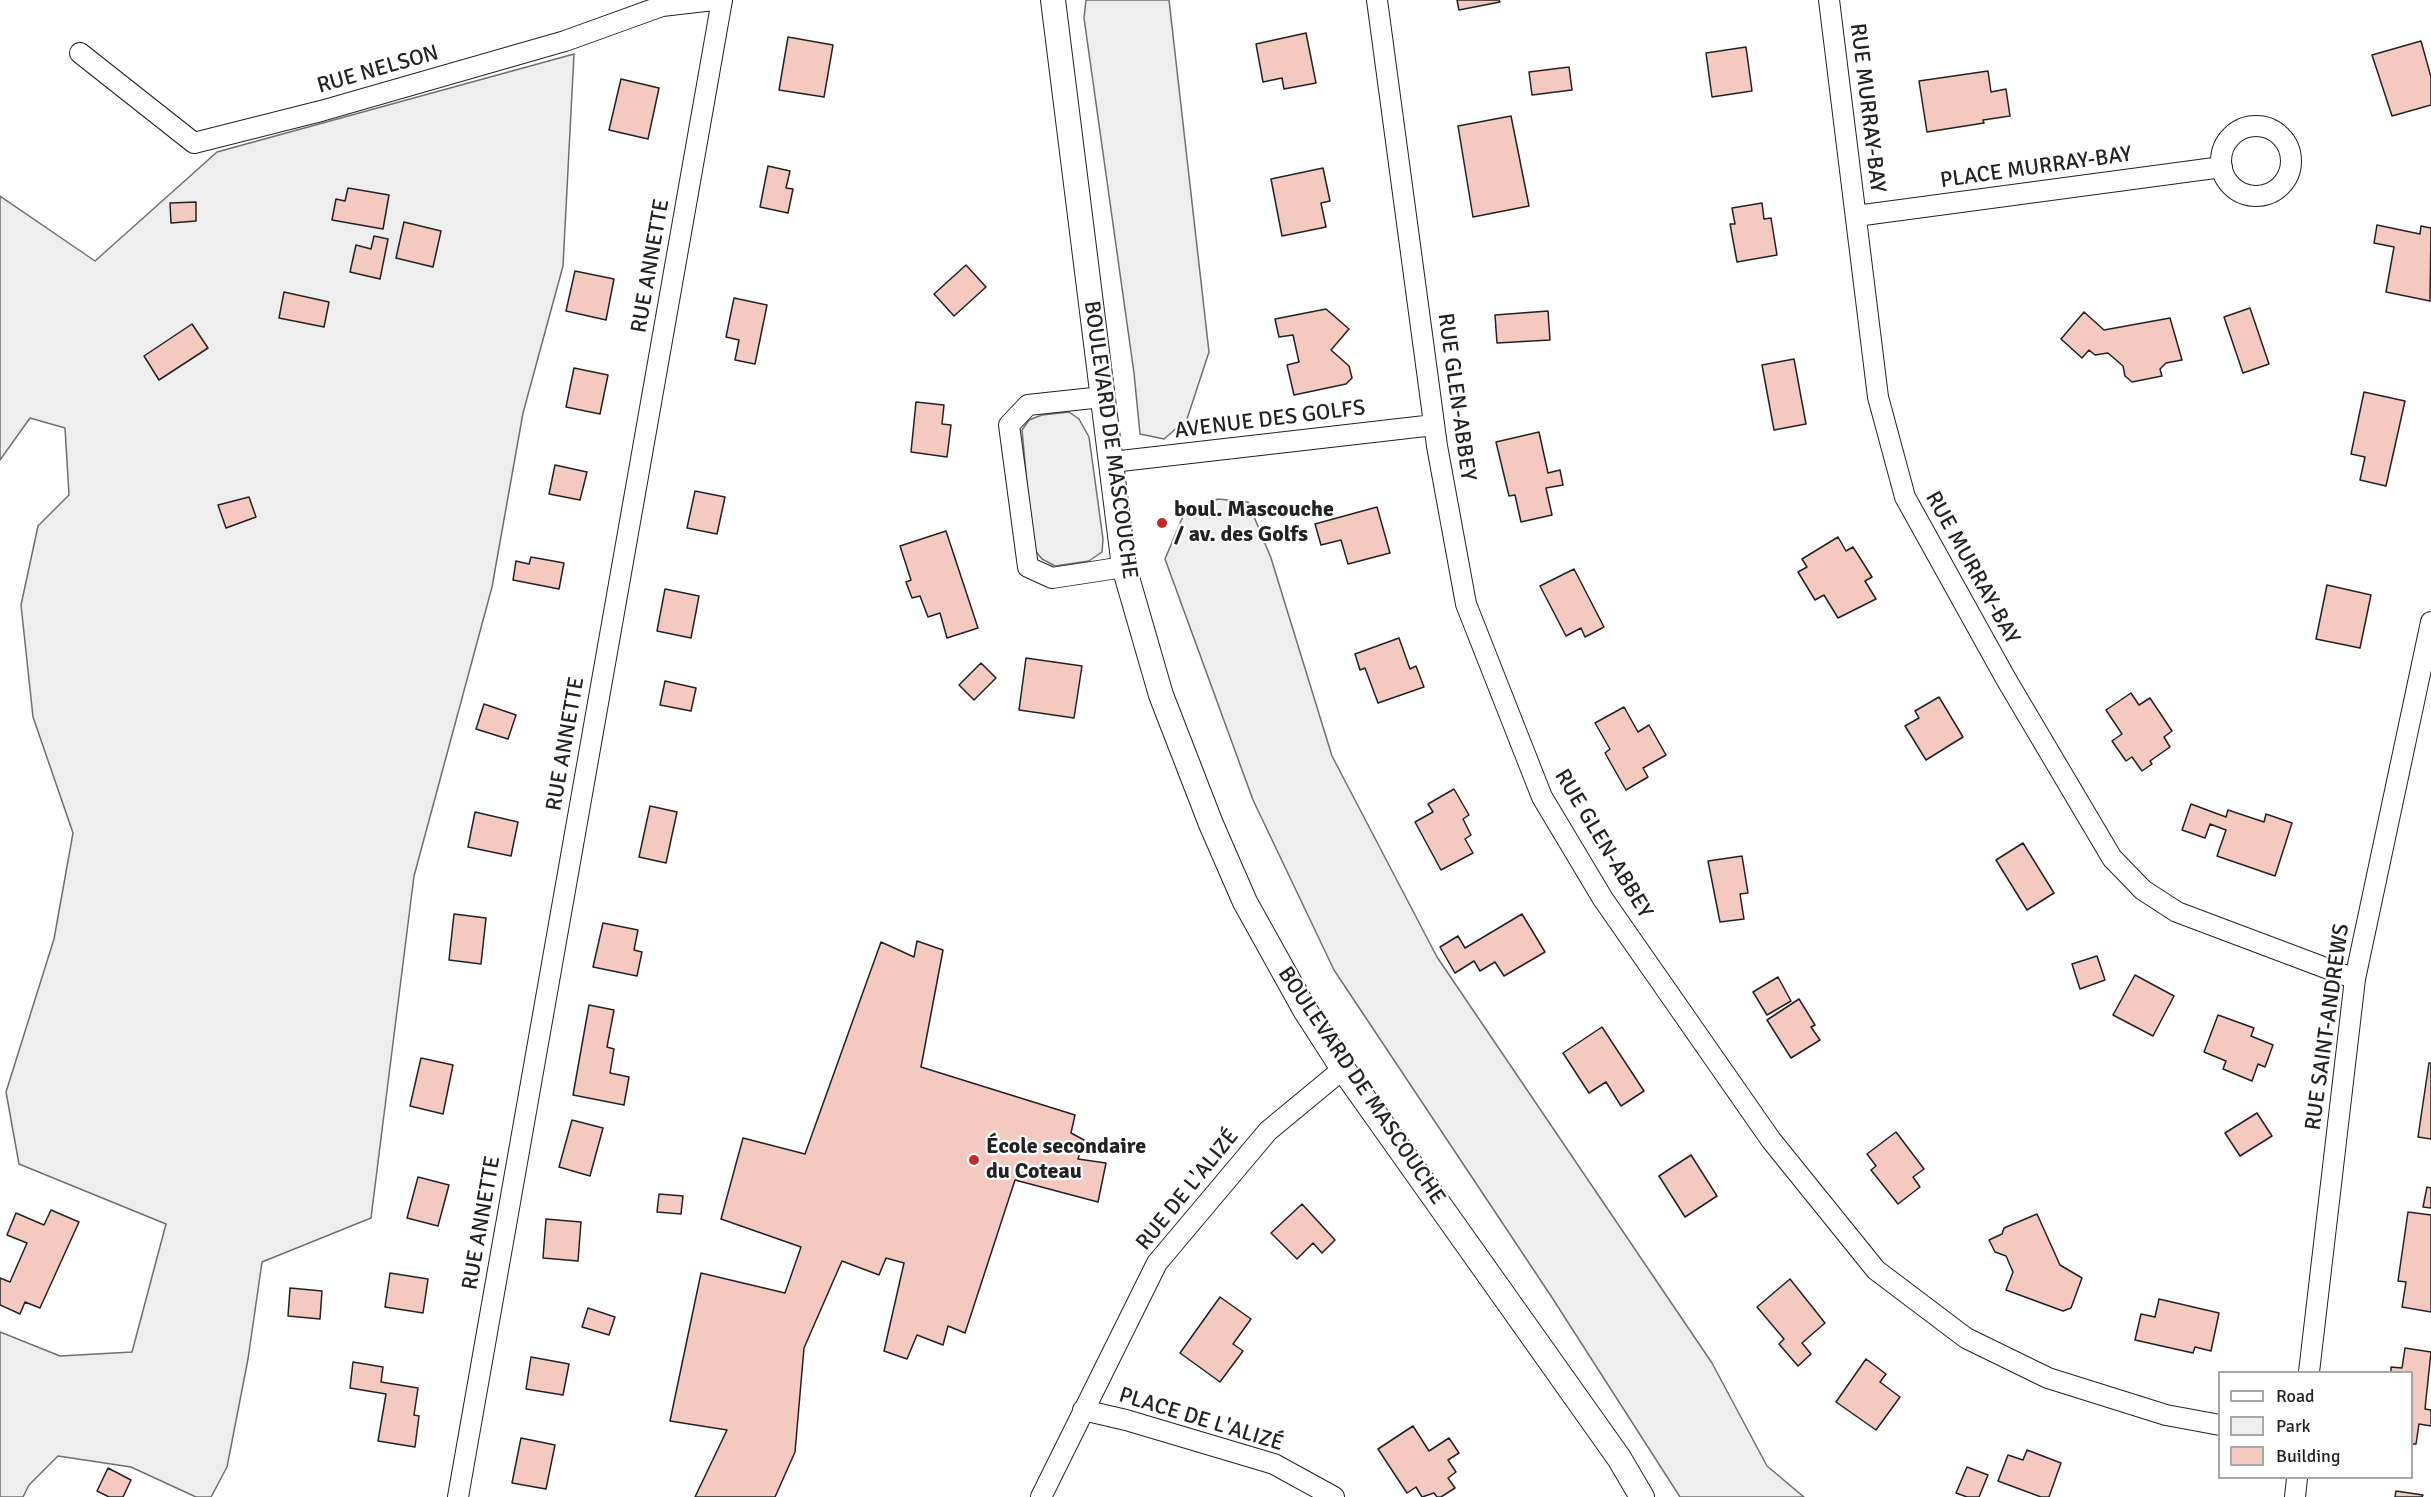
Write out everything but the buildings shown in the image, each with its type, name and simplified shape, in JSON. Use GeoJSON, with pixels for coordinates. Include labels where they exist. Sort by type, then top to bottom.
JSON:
{"type":"FeatureCollection","features":[{"type":"Feature","properties":{"kind":"street","name":"RUE NELSON"},"geometry":{"type":"LineString","coordinates":[[80,53],[194,143],[321,111],[565,41],[662,6],[714,0]]}},
{"type":"Feature","properties":{"kind":"street","name":"RUE ANNETTE"},"geometry":{"type":"LineString","coordinates":[[458,1497],[722,0]]}},
{"type":"Feature","properties":{"kind":"street","name":"BOULEVARD DE MASCOUCHE"},"geometry":{"type":"LineString","coordinates":[[1053,0],[1124,567],[1161,695],[1228,864],[1276,962],[1343,1069],[1613,1448],[1642,1497]]}},
{"type":"Feature","properties":{"kind":"street","name":"RUE GLEN-ABBEY"},"geometry":{"type":"LineString","coordinates":[[1377,0],[1434,425],[1466,604],[1542,797],[1604,899],[1771,1140],[1876,1270],[1966,1338],[2048,1378],[2166,1415],[2218,1425]]}},
{"type":"Feature","properties":{"kind":"street","name":"RUE MURRAY-BAY"},"geometry":{"type":"LineString","coordinates":[[1829,0],[1878,397],[1905,497],[2006,679],[2112,858],[2143,890],[2177,912],[2355,979]]}},
{"type":"Feature","properties":{"kind":"street","name":"PLACE MURRAY-BAY"},"geometry":{"type":"LineString","coordinates":[[1856,216],[2222,167]]}},
{"type":"Feature","properties":{"kind":"street"},"geometry":{"type":"LineString","coordinates":[[1102,397],[1028,405],[1009,425],[1028,567],[1052,578],[1124,567]]}},
{"type":"Feature","properties":{"kind":"street","name":"AVENUE DES GOLFS"},"geometry":{"type":"LineString","coordinates":[[1112,462],[1434,425]]}},
{"type":"Feature","properties":{"kind":"street","name":"RUE SAINT-ANDREWS"},"geometry":{"type":"LineString","coordinates":[[2309,1371],[2355,979],[2431,622]]}},
{"type":"Feature","properties":{"kind":"street","name":"RUE DE L'ALIZÉ"},"geometry":{"type":"LineString","coordinates":[[1041,1497],[1156,1263],[1268,1131],[1343,1069]]}},
{"type":"Feature","properties":{"kind":"street","name":"PLACE DE L'ALIZÉ"},"geometry":{"type":"LineString","coordinates":[[1083,1410],[1126,1420],[1274,1464],[1334,1497]]}},
{"type":"Feature","properties":{"kind":"street"},"geometry":{"type":"LineString","coordinates":[[2295,1497],[2297,1479]]}},
{"type":"Feature","properties":{"kind":"green space"},"geometry":{"type":"Polygon","coordinates":[[[1086,0],[1169,0],[1209,352],[1187,419],[1164,439],[1140,434],[1134,373],[1084,18],[1086,0]]]}},
{"type":"Feature","properties":{"kind":"green space"},"geometry":{"type":"Polygon","coordinates":[[[574,54],[563,266],[523,413],[492,587],[414,876],[371,1218],[262,1262],[248,1359],[227,1467],[211,1497],[196,1497],[131,1467],[58,1456],[29,1485],[23,1497],[0,1497],[0,1332],[60,1356],[132,1352],[166,1224],[19,1164],[6,1092],[54,939],[73,833],[33,717],[21,605],[38,526],[69,495],[65,428],[30,418],[0,460],[0,196],[95,261],[217,152],[574,54]]]}},
{"type":"Feature","properties":{"kind":"green space"},"geometry":{"type":"Polygon","coordinates":[[[1069,412],[1079,419],[1089,437],[1103,539],[1102,552],[1089,561],[1055,566],[1042,559],[1033,548],[1022,430],[1029,420],[1042,415],[1069,412]]]}},
{"type":"Feature","properties":{"kind":"green space"},"geometry":{"type":"Polygon","coordinates":[[[1218,499],[1248,502],[1271,558],[1332,756],[1437,957],[1712,1363],[1767,1466],[1804,1497],[1680,1497],[1551,1296],[1334,970],[1253,800],[1165,559],[1184,514],[1218,499]]]}},
{"type":"Feature","properties":{"kind":"place","name":"boul. Mascouche / av. des Golfs"},"geometry":{"type":"Point","coordinates":[1162,523]}},
{"type":"Feature","properties":{"kind":"place","name":"École secondaire du Coteau"},"geometry":{"type":"Point","coordinates":[974,1160]}}]}
